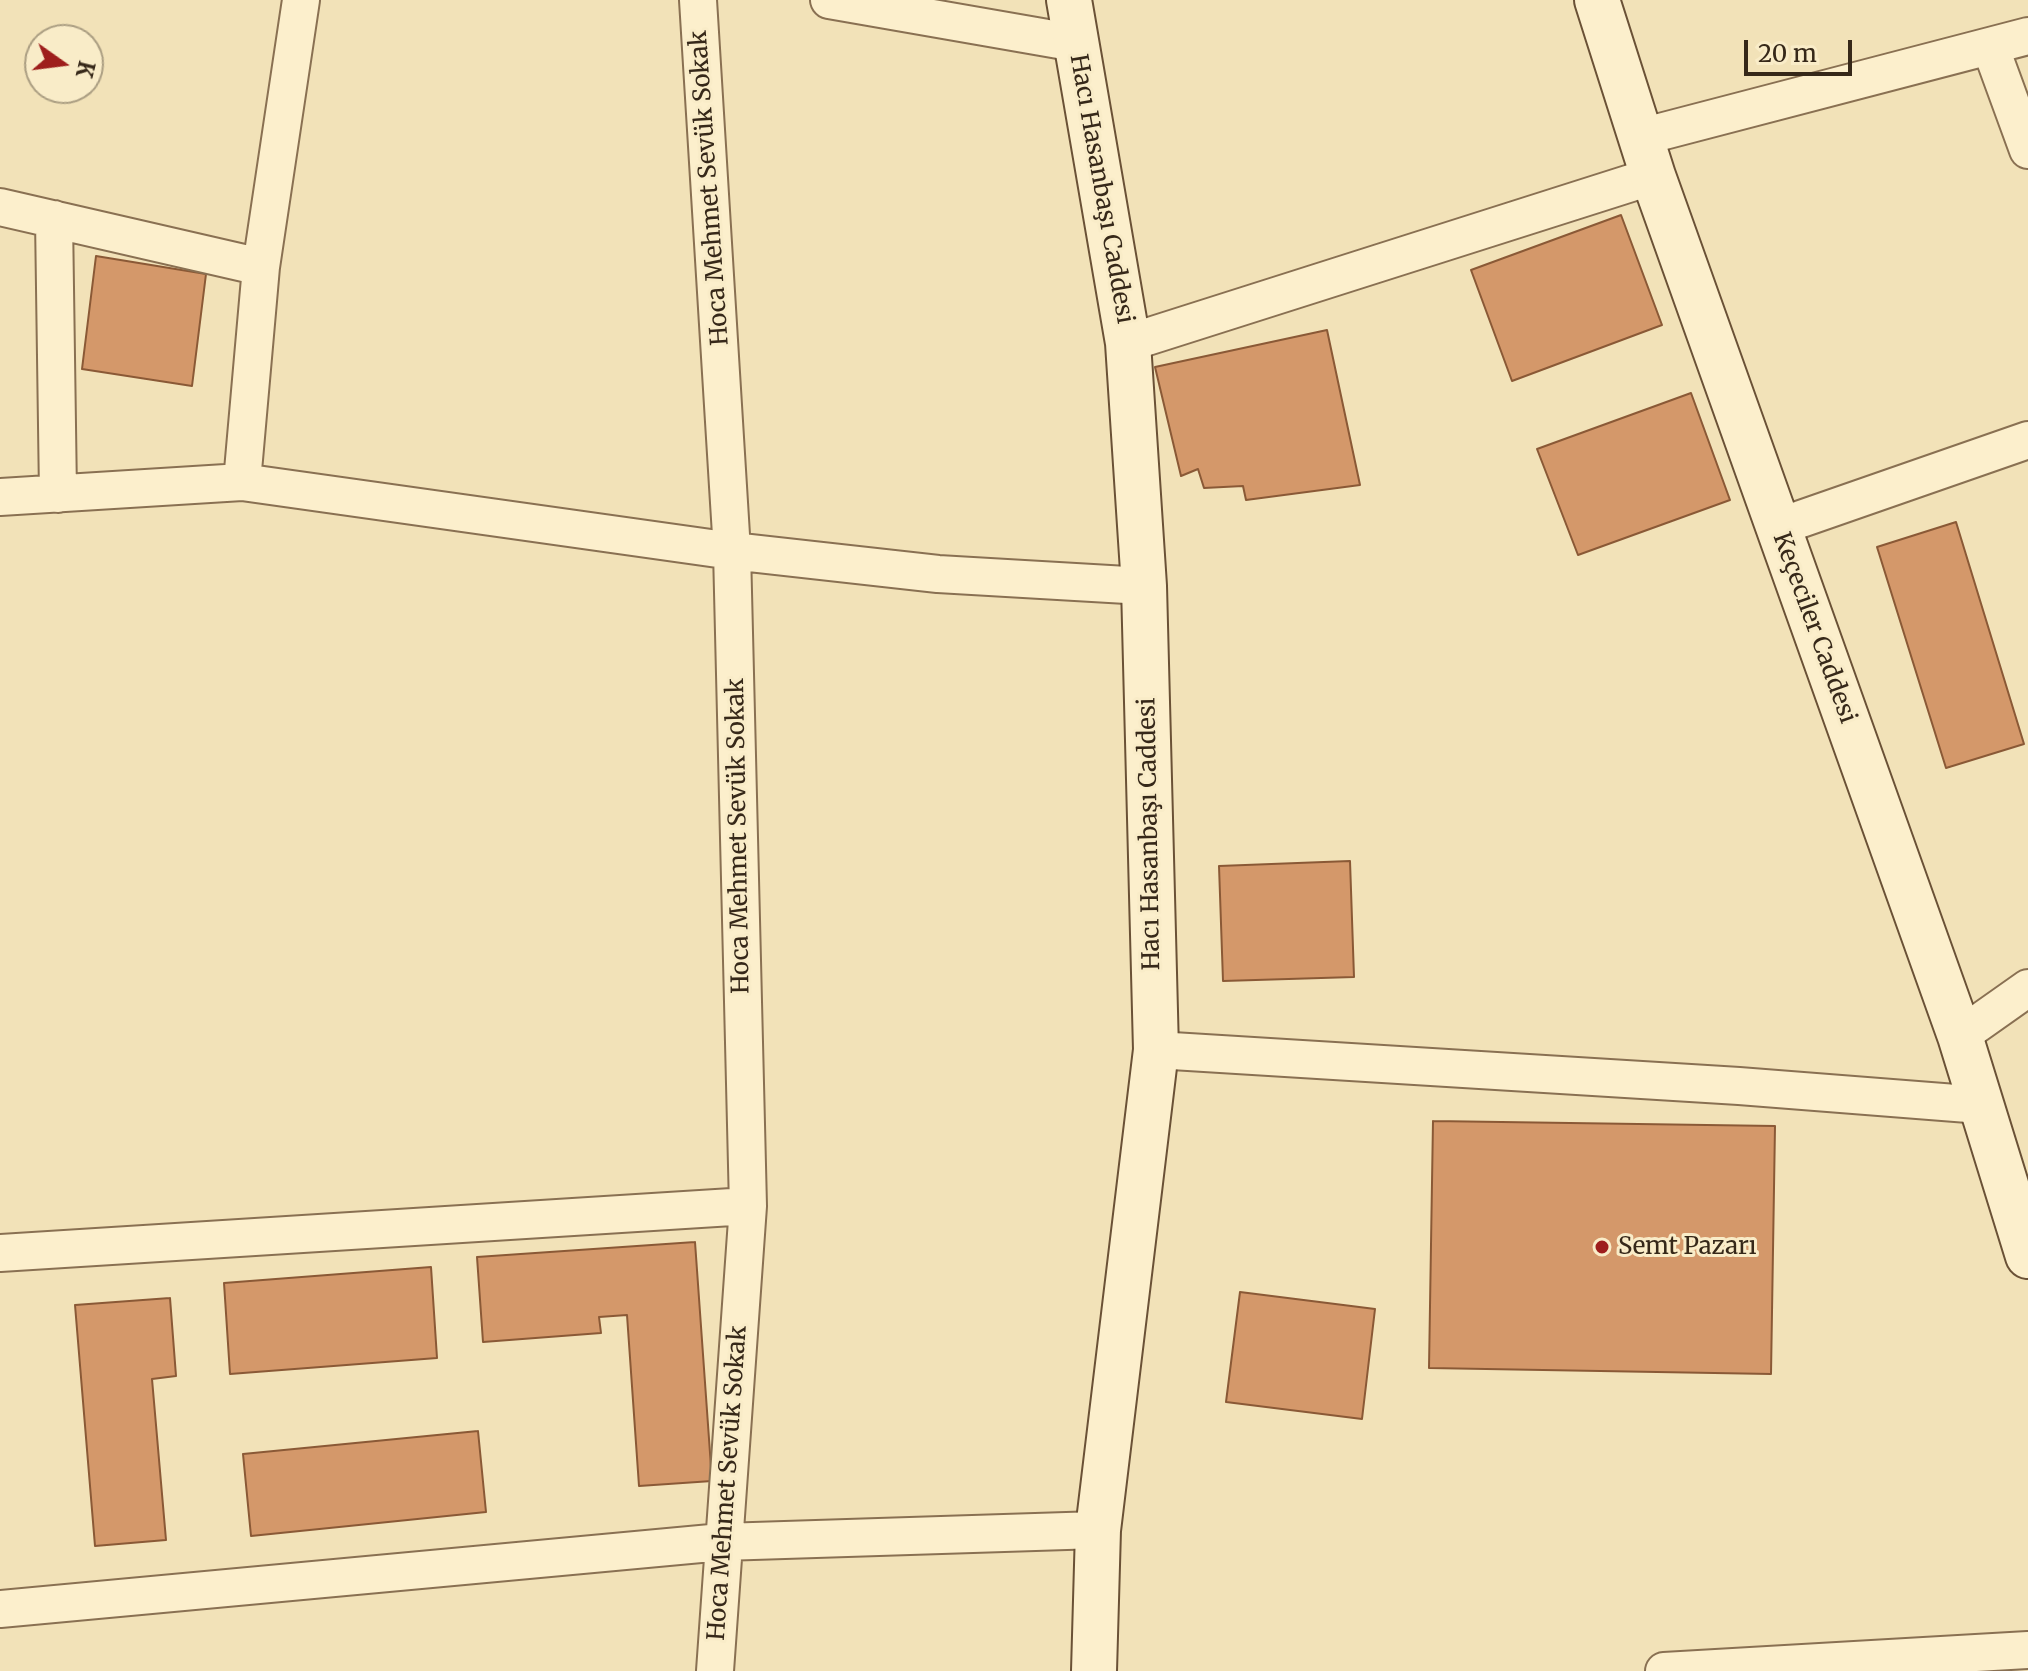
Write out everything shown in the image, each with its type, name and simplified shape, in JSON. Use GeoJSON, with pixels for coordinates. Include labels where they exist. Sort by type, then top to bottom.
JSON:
{"type":"FeatureCollection","features":[{"type":"Feature","properties":{"kind":"street"},"geometry":{"type":"LineString","coordinates":[[242,482],[261,267],[301,0]]}},
{"type":"Feature","properties":{"kind":"street","name":"Hoca Mehmet Sevük Sokak"},"geometry":{"type":"LineString","coordinates":[[698,0],[732,551],[748,1206],[715,1671]]}},
{"type":"Feature","properties":{"kind":"street"},"geometry":{"type":"LineString","coordinates":[[829,0],[1076,43]]}},
{"type":"Feature","properties":{"kind":"street","name":"Hacı Hasanbaşı Caddesi"},"geometry":{"type":"LineString","coordinates":[[1069,0],[1128,343],[1144,586],[1156,1050],[1098,1530],[1094,1671]]}},
{"type":"Feature","properties":{"kind":"street","name":"Keçeciler Caddesi"},"geometry":{"type":"LineString","coordinates":[[1597,0],[1647,157],[1960,1036],[2028,1256]]}},
{"type":"Feature","properties":{"kind":"street"},"geometry":{"type":"LineString","coordinates":[[1128,343],[1647,157],[2028,36]]}},
{"type":"Feature","properties":{"kind":"street"},"geometry":{"type":"LineString","coordinates":[[1990,46],[2028,150]]}},
{"type":"Feature","properties":{"kind":"street"},"geometry":{"type":"LineString","coordinates":[[0,207],[261,267]]}},
{"type":"Feature","properties":{"kind":"street"},"geometry":{"type":"LineString","coordinates":[[54,219],[58,494]]}},
{"type":"Feature","properties":{"kind":"street"},"geometry":{"type":"LineString","coordinates":[[1778,527],[2028,440]]}},
{"type":"Feature","properties":{"kind":"street"},"geometry":{"type":"LineString","coordinates":[[0,497],[242,482],[732,551],[938,574],[1144,586]]}},
{"type":"Feature","properties":{"kind":"street"},"geometry":{"type":"LineString","coordinates":[[1960,1036],[2028,988]]}},
{"type":"Feature","properties":{"kind":"street"},"geometry":{"type":"LineString","coordinates":[[1156,1050],[1724,1085],[1981,1105]]}},
{"type":"Feature","properties":{"kind":"street"},"geometry":{"type":"LineString","coordinates":[[0,1253],[748,1206]]}},
{"type":"Feature","properties":{"kind":"street"},"geometry":{"type":"LineString","coordinates":[[0,1609],[722,1542],[1098,1530]]}},
{"type":"Feature","properties":{"kind":"street"},"geometry":{"type":"LineString","coordinates":[[1664,1671],[2028,1650]]}},
{"type":"Feature","properties":{"kind":"building"},"geometry":{"type":"Polygon","coordinates":[[[1621,215],[1662,325],[1512,381],[1471,270],[1621,215]]]}},
{"type":"Feature","properties":{"kind":"building"},"geometry":{"type":"Polygon","coordinates":[[[96,256],[206,274],[192,386],[82,369],[96,256]]]}},
{"type":"Feature","properties":{"kind":"building"},"geometry":{"type":"Polygon","coordinates":[[[1327,330],[1360,485],[1246,500],[1243,486],[1204,488],[1198,469],[1181,476],[1155,367],[1327,330]]]}},
{"type":"Feature","properties":{"kind":"building"},"geometry":{"type":"Polygon","coordinates":[[[1691,393],[1730,500],[1578,555],[1537,449],[1691,393]]]}},
{"type":"Feature","properties":{"kind":"building"},"geometry":{"type":"Polygon","coordinates":[[[1956,522],[2024,744],[1946,768],[1877,547],[1956,522]]]}},
{"type":"Feature","properties":{"kind":"building"},"geometry":{"type":"Polygon","coordinates":[[[1350,861],[1354,977],[1223,981],[1219,866],[1350,861]]]}},
{"type":"Feature","properties":{"kind":"building","name":"Semt Pazarı"},"geometry":{"type":"Polygon","coordinates":[[[1433,1121],[1775,1126],[1771,1374],[1429,1368],[1433,1121]]]}},
{"type":"Feature","properties":{"kind":"building"},"geometry":{"type":"Polygon","coordinates":[[[695,1242],[712,1481],[639,1486],[627,1315],[599,1317],[601,1333],[483,1342],[477,1257],[695,1242]]]}},
{"type":"Feature","properties":{"kind":"building"},"geometry":{"type":"Polygon","coordinates":[[[431,1267],[437,1358],[230,1374],[224,1283],[431,1267]]]}},
{"type":"Feature","properties":{"kind":"building"},"geometry":{"type":"Polygon","coordinates":[[[1240,1292],[1375,1309],[1362,1419],[1226,1402],[1240,1292]]]}},
{"type":"Feature","properties":{"kind":"building"},"geometry":{"type":"Polygon","coordinates":[[[170,1298],[176,1376],[152,1379],[166,1540],[95,1546],[75,1305],[170,1298]]]}},
{"type":"Feature","properties":{"kind":"building"},"geometry":{"type":"Polygon","coordinates":[[[478,1431],[486,1512],[251,1536],[243,1454],[478,1431]]]}},
{"type":"Feature","properties":{"kind":"place","name":"Semt Pazarı"},"geometry":{"type":"Point","coordinates":[1602,1247]}}]}
